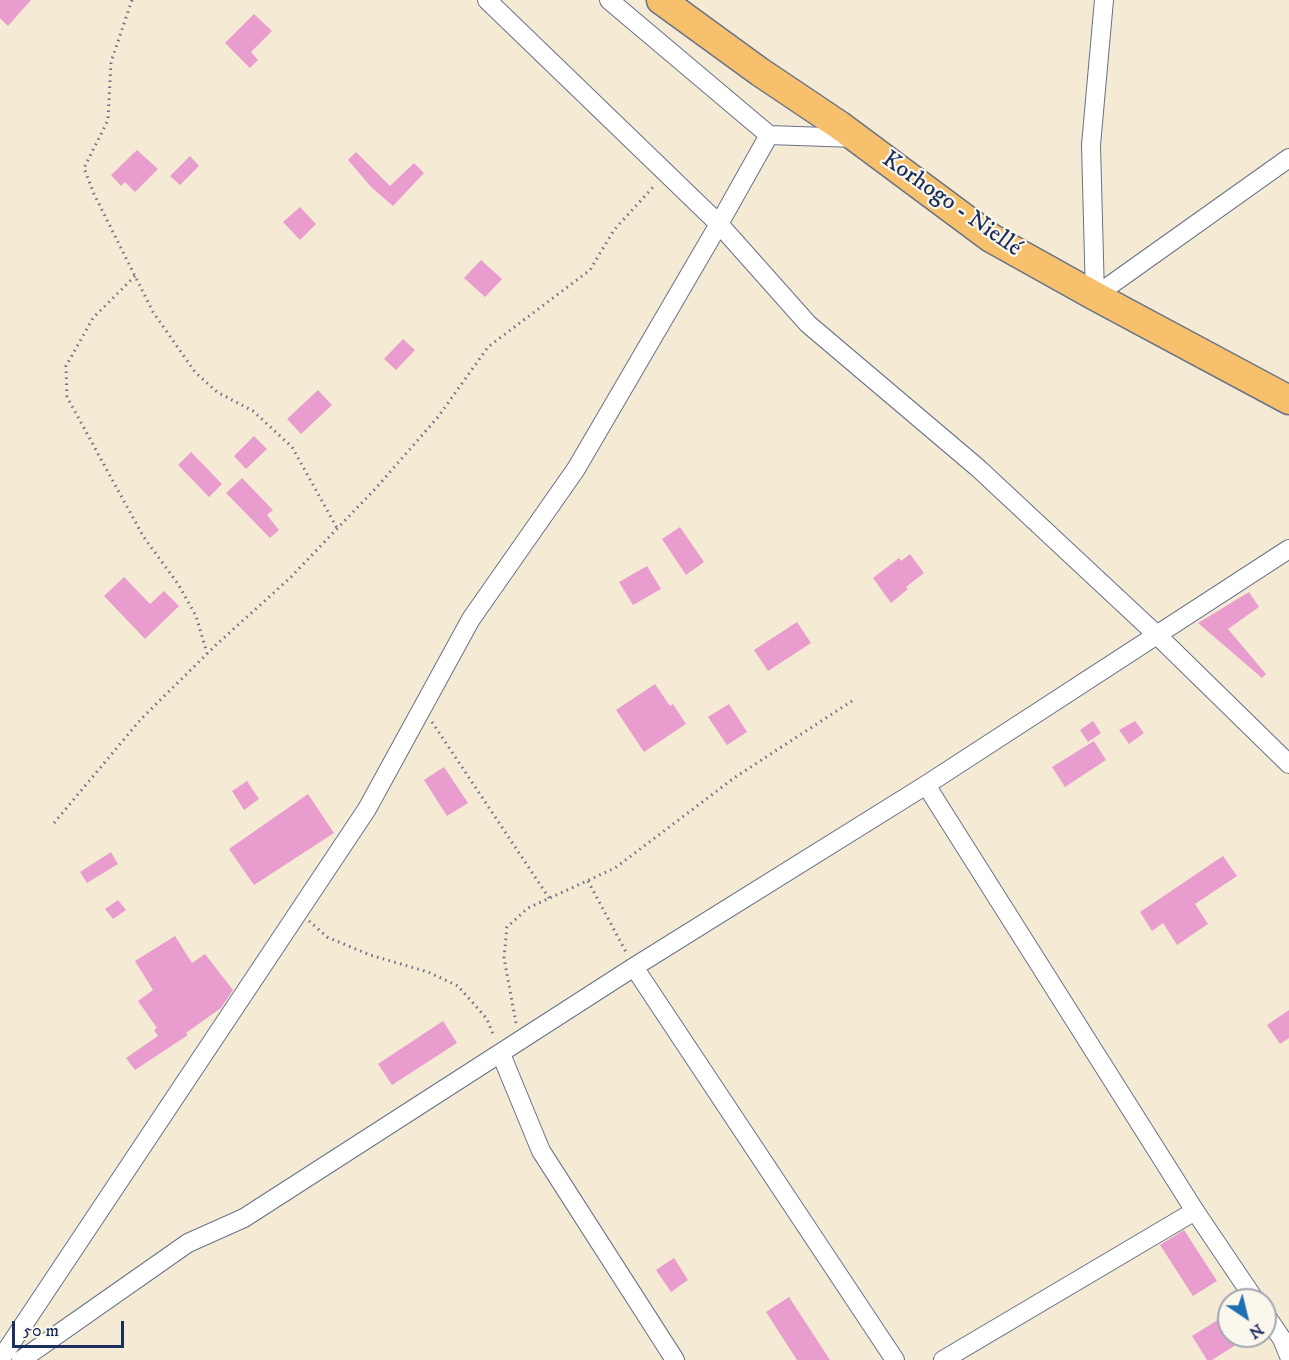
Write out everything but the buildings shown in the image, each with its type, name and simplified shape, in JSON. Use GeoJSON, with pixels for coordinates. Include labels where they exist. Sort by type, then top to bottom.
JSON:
{"type":"FeatureCollection","features":[{"type":"Feature","properties":{"kind":"main road","name":"Korhogo - Niellé"},"geometry":{"type":"LineString","coordinates":[[661,0],[760,72],[857,138],[991,238],[1289,400]]}},
{"type":"Feature","properties":{"kind":"street"},"geometry":{"type":"LineString","coordinates":[[487,0],[719,224],[808,324],[978,468],[1157,635],[1289,764]]}},
{"type":"Feature","properties":{"kind":"street"},"geometry":{"type":"LineString","coordinates":[[609,0],[769,135],[857,138]]}},
{"type":"Feature","properties":{"kind":"street"},"geometry":{"type":"LineString","coordinates":[[1095,296],[1091,146],[1104,0]]}},
{"type":"Feature","properties":{"kind":"street"},"geometry":{"type":"LineString","coordinates":[[0,1360],[367,809],[471,619],[576,469],[769,135]]}},
{"type":"Feature","properties":{"kind":"street"},"geometry":{"type":"LineString","coordinates":[[1095,296],[1289,158]]}},
{"type":"Feature","properties":{"kind":"street"},"geometry":{"type":"LineString","coordinates":[[21,1360],[189,1243],[244,1218],[634,967],[926,785],[1289,549]]}},
{"type":"Feature","properties":{"kind":"street"},"geometry":{"type":"LineString","coordinates":[[926,785],[1195,1211],[1247,1288]]}},
{"type":"Feature","properties":{"kind":"street"},"geometry":{"type":"LineString","coordinates":[[634,967],[895,1360]]}},
{"type":"Feature","properties":{"kind":"street"},"geometry":{"type":"LineString","coordinates":[[501,1054],[541,1151],[675,1360]]}},
{"type":"Feature","properties":{"kind":"street"},"geometry":{"type":"LineString","coordinates":[[943,1360],[1195,1211]]}},
{"type":"Feature","properties":{"kind":"street"},"geometry":{"type":"LineString","coordinates":[[1277,1332],[1289,1356]]}},
{"type":"Feature","properties":{"kind":"path"},"geometry":{"type":"LineString","coordinates":[[132,0],[111,62],[108,120],[84,168],[94,194],[153,312],[195,372],[217,392],[253,411],[292,447],[337,528]]}},
{"type":"Feature","properties":{"kind":"path"},"geometry":{"type":"LineString","coordinates":[[54,823],[141,719],[207,654],[290,578],[376,488],[438,417],[488,347],[590,270],[614,230],[666,173]]}},
{"type":"Feature","properties":{"kind":"path"},"geometry":{"type":"LineString","coordinates":[[135,276],[93,318],[66,366],[67,397],[143,536],[178,584],[196,616],[207,654]]}},
{"type":"Feature","properties":{"kind":"path"},"geometry":{"type":"LineString","coordinates":[[518,1043],[514,1005],[504,958],[507,927],[528,908],[615,868],[734,778],[855,699]]}},
{"type":"Feature","properties":{"kind":"path"},"geometry":{"type":"LineString","coordinates":[[423,708],[549,898]]}},
{"type":"Feature","properties":{"kind":"path"},"geometry":{"type":"LineString","coordinates":[[588,881],[634,967]]}},
{"type":"Feature","properties":{"kind":"path"},"geometry":{"type":"LineString","coordinates":[[299,912],[327,937],[370,955],[428,972],[458,986],[487,1019],[501,1054]]}}]}
